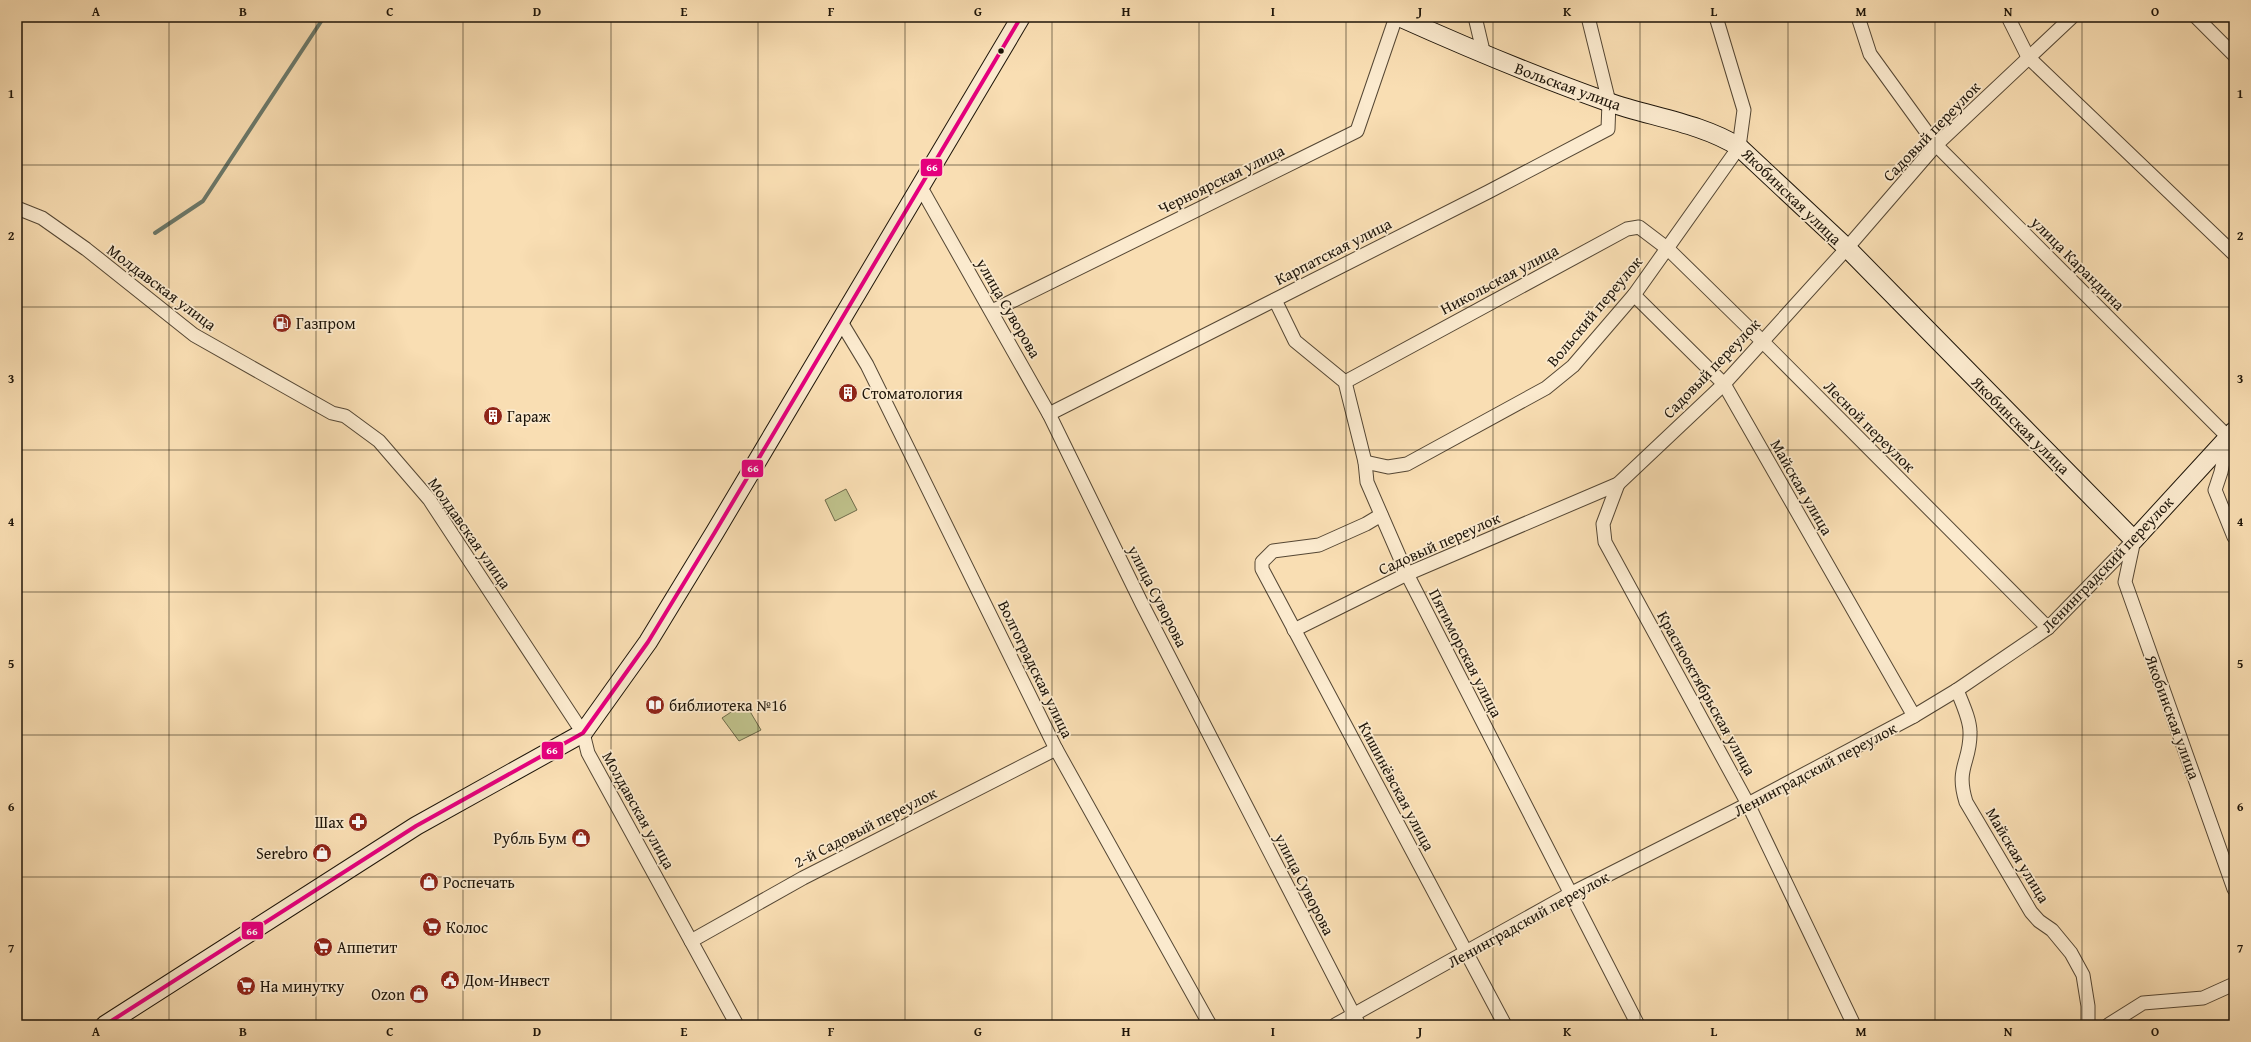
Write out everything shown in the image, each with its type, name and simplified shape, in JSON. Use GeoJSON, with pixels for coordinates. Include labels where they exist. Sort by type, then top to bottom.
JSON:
{"type":"FeatureCollection","features":[{"type":"Feature","properties":{"kind":"street"},"geometry":{"type":"LineString","coordinates":[[105,1025],[416,826],[583,733],[648,642],[841,322],[1021,17]]}},
{"type":"Feature","properties":{"kind":"street","name":"Черноярская улица"},"geometry":{"type":"LineString","coordinates":[[992,311],[1358,132],[1396,17]]}},
{"type":"Feature","properties":{"kind":"street","name":"Вольская улица"},"geometry":{"type":"LineString","coordinates":[[1399,17],[1484,55],[1609,102],[1722,136],[1740,147]]}},
{"type":"Feature","properties":{"kind":"street"},"geometry":{"type":"LineString","coordinates":[[1475,17],[1484,55]]}},
{"type":"Feature","properties":{"kind":"street"},"geometry":{"type":"LineString","coordinates":[[1588,17],[1609,102]]}},
{"type":"Feature","properties":{"kind":"street","name":"Якобинская улица"},"geometry":{"type":"LineString","coordinates":[[1716,17],[1744,110],[1740,147],[1847,248],[2134,540],[2125,582],[2234,889]]}},
{"type":"Feature","properties":{"kind":"street","name":"улица Карандина"},"geometry":{"type":"LineString","coordinates":[[1858,17],[1870,54],[1936,146],[2231,434]]}},
{"type":"Feature","properties":{"kind":"street"},"geometry":{"type":"LineString","coordinates":[[2008,17],[2028,57],[2234,254]]}},
{"type":"Feature","properties":{"kind":"street","name":"Садовый переулок"},"geometry":{"type":"LineString","coordinates":[[1294,630],[1407,574],[1618,484],[1724,384],[1847,248],[1936,146],[2028,57],[2072,17]]}},
{"type":"Feature","properties":{"kind":"street"},"geometry":{"type":"LineString","coordinates":[[2196,17],[2234,55]]}},
{"type":"Feature","properties":{"kind":"street","name":"Карпатская улица"},"geometry":{"type":"LineString","coordinates":[[1049,414],[1608,129],[1609,102]]}},
{"type":"Feature","properties":{"kind":"street","name":"Вольский переулок"},"geometry":{"type":"LineString","coordinates":[[1365,462],[1388,467],[1407,464],[1546,388],[1573,366],[1634,295],[1740,147]]}},
{"type":"Feature","properties":{"kind":"street","name":"улица Суворова"},"geometry":{"type":"LineString","coordinates":[[920,186],[1049,414],[1132,584],[1356,1020]]}},
{"type":"Feature","properties":{"kind":"street","name":"Молдавская улица"},"geometry":{"type":"LineString","coordinates":[[17,208],[42,218],[86,249],[194,335],[332,413],[345,416],[379,441],[429,499],[583,733],[588,753],[737,1025]]}},
{"type":"Feature","properties":{"kind":"street","name":"Никольская улица"},"geometry":{"type":"LineString","coordinates":[[1345,382],[1631,227],[1639,227],[1668,249]]}},
{"type":"Feature","properties":{"kind":"street","name":"Лесной переулок"},"geometry":{"type":"LineString","coordinates":[[1668,249],[1762,341],[2048,628]]}},
{"type":"Feature","properties":{"kind":"street","name":"Майская улица"},"geometry":{"type":"LineString","coordinates":[[1634,295],[1724,384],[1914,716]]}},
{"type":"Feature","properties":{"kind":"street"},"geometry":{"type":"LineString","coordinates":[[1275,300],[1295,341],[1345,382]]}},
{"type":"Feature","properties":{"kind":"street","name":"Волгоградская улица"},"geometry":{"type":"LineString","coordinates":[[841,322],[867,364],[1056,749],[1210,1025]]}},
{"type":"Feature","properties":{"kind":"street","name":"Пятиморская улица"},"geometry":{"type":"LineString","coordinates":[[1345,382],[1365,462],[1367,482],[1407,574],[1638,1025]]}},
{"type":"Feature","properties":{"kind":"street"},"geometry":{"type":"LineString","coordinates":[[2231,434],[2215,490],[2234,537]]}},
{"type":"Feature","properties":{"kind":"street","name":"Ленинградский переулок"},"geometry":{"type":"LineString","coordinates":[[1335,1025],[1356,1020],[1467,952],[1570,894],[1748,804],[1914,716],[1957,690],[2048,628],[2134,540],[2231,434]]}},
{"type":"Feature","properties":{"kind":"street","name":"Краснооктябрьская улица"},"geometry":{"type":"LineString","coordinates":[[1618,484],[1603,524],[1605,542],[1748,804],[1854,1025]]}},
{"type":"Feature","properties":{"kind":"street","name":"Кишинёвская улица"},"geometry":{"type":"LineString","coordinates":[[1381,515],[1319,545],[1273,551],[1262,562],[1262,570],[1505,1025]]}},
{"type":"Feature","properties":{"kind":"street","name":"Майская улица"},"geometry":{"type":"LineString","coordinates":[[1957,690],[1970,730],[1970,744],[1961,775],[1961,786],[1966,802],[2031,912],[2039,921],[2052,930],[2071,952],[2082,975],[2088,1006],[2088,1025]]}},
{"type":"Feature","properties":{"kind":"street","name":"2-й Садовый переулок"},"geometry":{"type":"LineString","coordinates":[[691,941],[803,878],[1056,749]]}},
{"type":"Feature","properties":{"kind":"street"},"geometry":{"type":"LineString","coordinates":[[2108,1025],[2143,1003],[2203,998],[2234,984]]}},
{"type":"Feature","properties":{"kind":"green space"},"geometry":{"type":"Polygon","coordinates":[[[846,489],[857,510],[835,521],[825,500],[846,489]]]}},
{"type":"Feature","properties":{"kind":"green space"},"geometry":{"type":"Polygon","coordinates":[[[745,703],[761,730],[739,741],[722,718],[745,703]]]}},
{"type":"Feature","properties":{"kind":"waterway"},"geometry":{"type":"LineString","coordinates":[[155,233],[203,201],[324,17]]}},
{"type":"Feature","properties":{"kind":"transit line","name":"66"},"geometry":{"type":"LineString","coordinates":[[105,1025],[416,826],[583,733],[648,642],[1021,17]]}},
{"type":"Feature","properties":{"kind":"place","name":"Газпром"},"geometry":{"type":"Point","coordinates":[282,323]}},
{"type":"Feature","properties":{"kind":"place","name":"Стоматология"},"geometry":{"type":"Point","coordinates":[848,393]}},
{"type":"Feature","properties":{"kind":"place","name":"Гараж"},"geometry":{"type":"Point","coordinates":[493,416]}},
{"type":"Feature","properties":{"kind":"place","name":"библиотека №16"},"geometry":{"type":"Point","coordinates":[655,705]}},
{"type":"Feature","properties":{"kind":"place","name":"Шах"},"geometry":{"type":"Point","coordinates":[358,822]}},
{"type":"Feature","properties":{"kind":"place","name":"Рубль Бум"},"geometry":{"type":"Point","coordinates":[581,838]}},
{"type":"Feature","properties":{"kind":"place","name":"Serebro"},"geometry":{"type":"Point","coordinates":[322,853]}},
{"type":"Feature","properties":{"kind":"place","name":"Роспечать"},"geometry":{"type":"Point","coordinates":[429,882]}},
{"type":"Feature","properties":{"kind":"place","name":"Колос"},"geometry":{"type":"Point","coordinates":[432,927]}},
{"type":"Feature","properties":{"kind":"place","name":"Аппетит"},"geometry":{"type":"Point","coordinates":[323,947]}},
{"type":"Feature","properties":{"kind":"place","name":"Дом-Инвест"},"geometry":{"type":"Point","coordinates":[450,980]}},
{"type":"Feature","properties":{"kind":"place","name":"На минутку"},"geometry":{"type":"Point","coordinates":[246,986]}},
{"type":"Feature","properties":{"kind":"place","name":"Ozon"},"geometry":{"type":"Point","coordinates":[419,994]}}]}
